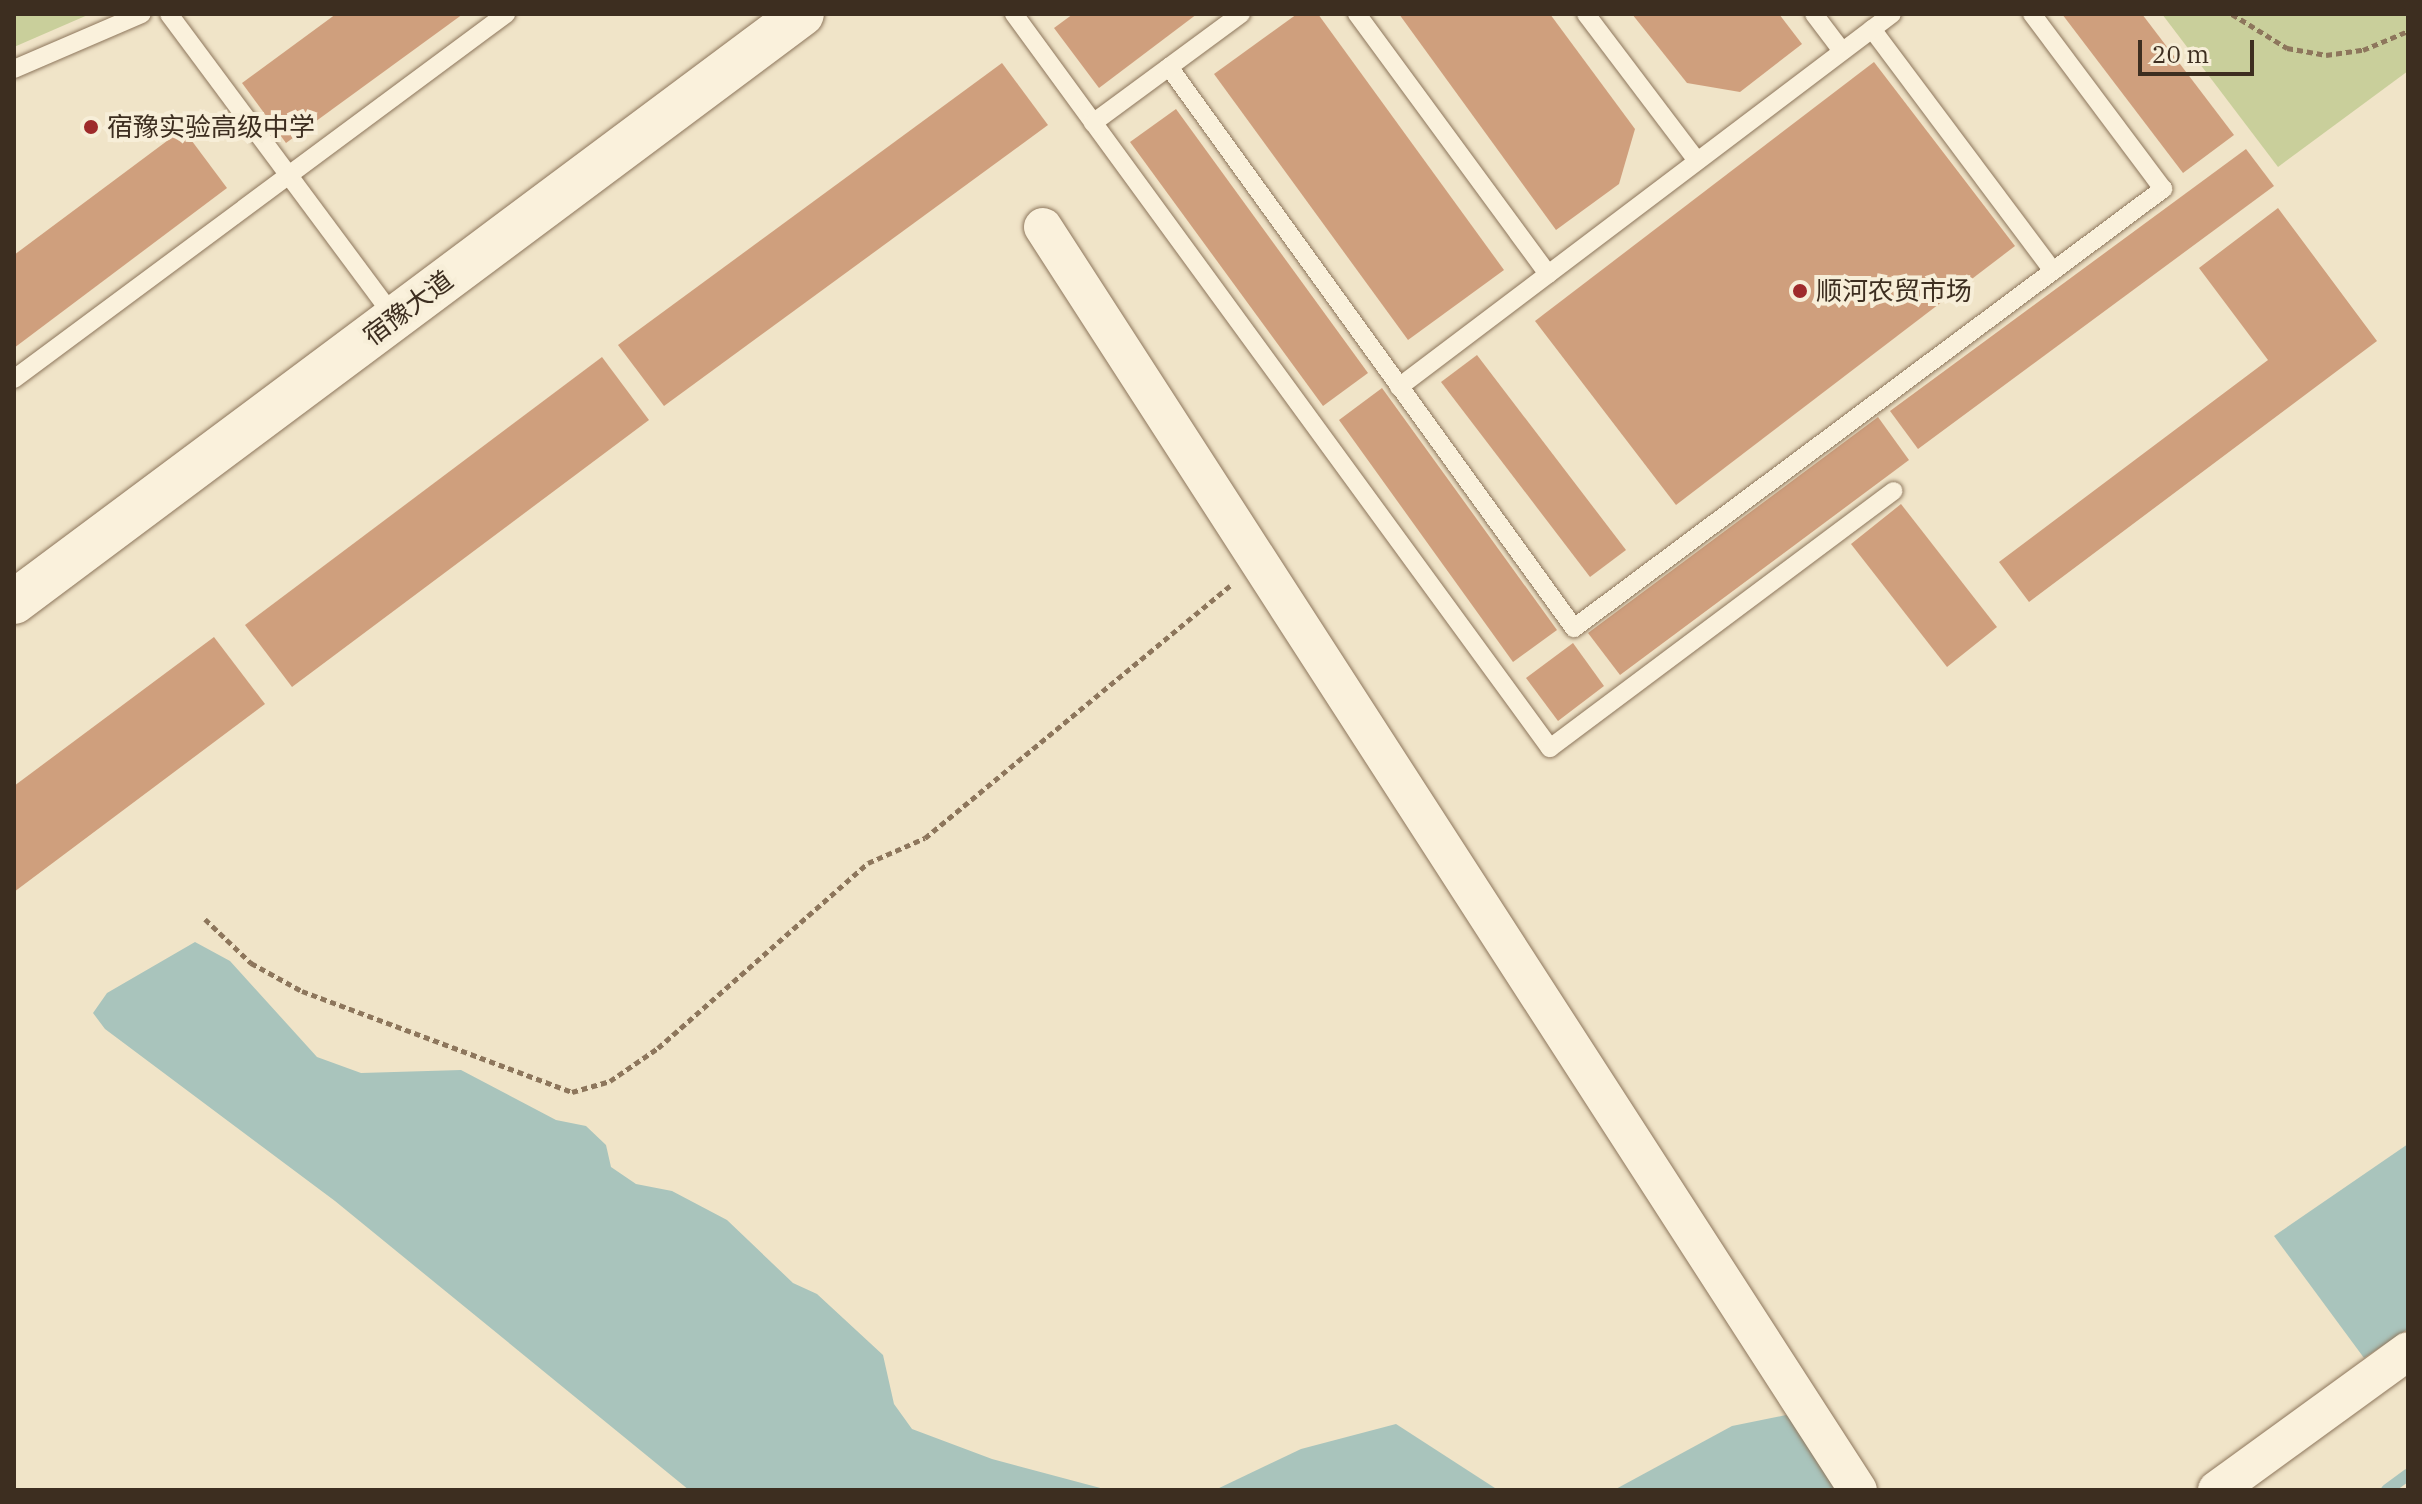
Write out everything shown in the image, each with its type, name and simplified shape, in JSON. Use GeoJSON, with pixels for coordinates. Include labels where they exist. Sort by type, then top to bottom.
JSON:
{"type":"FeatureCollection","features":[{"type":"Feature","properties":{"kind":"street","name":"宿豫大道"},"geometry":{"type":"LineString","coordinates":[[14,602],[802,14]]}},
{"type":"Feature","properties":{"kind":"street"},"geometry":{"type":"LineString","coordinates":[[1043,227],[1858,1490]]}},
{"type":"Feature","properties":{"kind":"street"},"geometry":{"type":"LineString","coordinates":[[2217,1490],[2408,1351]]}},
{"type":"Feature","properties":{"kind":"lane"},"geometry":{"type":"LineString","coordinates":[[14,69],[142,14]]}},
{"type":"Feature","properties":{"kind":"lane"},"geometry":{"type":"LineString","coordinates":[[169,14],[395,318]]}},
{"type":"Feature","properties":{"kind":"lane"},"geometry":{"type":"LineString","coordinates":[[14,379],[506,14]]}},
{"type":"Feature","properties":{"kind":"lane"},"geometry":{"type":"LineString","coordinates":[[1014,14],[1550,748],[1893,491]]}},
{"type":"Feature","properties":{"kind":"lane"},"geometry":{"type":"LineString","coordinates":[[1093,123],[1241,14]]}},
{"type":"Feature","properties":{"kind":"lane"},"geometry":{"type":"LineString","coordinates":[[1357,14],[1548,274]]}},
{"type":"Feature","properties":{"kind":"lane"},"geometry":{"type":"LineString","coordinates":[[1586,14],[1697,161]]}},
{"type":"Feature","properties":{"kind":"lane"},"geometry":{"type":"LineString","coordinates":[[1814,14],[1842,51]]}},
{"type":"Feature","properties":{"kind":"lane"},"geometry":{"type":"LineString","coordinates":[[1399,387],[1892,14]]}},
{"type":"Feature","properties":{"kind":"lane"},"geometry":{"type":"LineString","coordinates":[[1169,67],[1574,628],[2163,189],[2032,14]]}},
{"type":"Feature","properties":{"kind":"lane"},"geometry":{"type":"LineString","coordinates":[[1872,29],[2053,271]]}},
{"type":"Feature","properties":{"kind":"path"},"geometry":{"type":"LineString","coordinates":[[2232,14],[2287,48],[2326,55],[2363,50],[2408,31]]}},
{"type":"Feature","properties":{"kind":"path"},"geometry":{"type":"LineString","coordinates":[[205,919],[251,963],[302,991],[572,1092],[610,1081],[658,1048],[868,863],[925,838],[1259,563]]}},
{"type":"Feature","properties":{"kind":"green space"},"geometry":{"type":"Polygon","coordinates":[[[14,14],[90,14],[14,47],[14,14]]]}},
{"type":"Feature","properties":{"kind":"green space"},"geometry":{"type":"Polygon","coordinates":[[[2162,14],[2408,14],[2408,71],[2278,167],[2162,14]]]}},
{"type":"Feature","properties":{"kind":"water"},"geometry":{"type":"Polygon","coordinates":[[[195,942],[230,961],[317,1057],[361,1073],[461,1070],[556,1120],[586,1126],[606,1145],[611,1167],[636,1184],[672,1191],[727,1220],[793,1283],[817,1294],[883,1355],[894,1404],[912,1429],[992,1459],[1108,1490],[689,1490],[335,1201],[105,1029],[93,1013],[107,993],[195,942]]]}},
{"type":"Feature","properties":{"kind":"water"},"geometry":{"type":"Polygon","coordinates":[[[2408,1144],[2408,1329],[2364,1358],[2274,1236],[2408,1144]]]}},
{"type":"Feature","properties":{"kind":"water"},"geometry":{"type":"Polygon","coordinates":[[[1786,1415],[1802,1425],[1839,1490],[1614,1490],[1732,1426],[1786,1415]]]}},
{"type":"Feature","properties":{"kind":"water"},"geometry":{"type":"Polygon","coordinates":[[[1396,1424],[1498,1490],[1215,1490],[1301,1449],[1396,1424]]]}},
{"type":"Feature","properties":{"kind":"building"},"geometry":{"type":"Polygon","coordinates":[[[336,14],[463,14],[286,143],[242,83],[336,14]]]}},
{"type":"Feature","properties":{"kind":"building"},"geometry":{"type":"Polygon","coordinates":[[[1073,14],[1197,14],[1099,88],[1054,28],[1073,14]]]}},
{"type":"Feature","properties":{"kind":"building"},"geometry":{"type":"Polygon","coordinates":[[[1297,14],[1318,14],[1504,270],[1408,340],[1214,74],[1297,14]]]}},
{"type":"Feature","properties":{"kind":"building"},"geometry":{"type":"Polygon","coordinates":[[[1399,14],[1550,14],[1635,129],[1619,184],[1556,230],[1399,14]]]}},
{"type":"Feature","properties":{"kind":"building"},"geometry":{"type":"Polygon","coordinates":[[[1632,14],[1779,14],[1802,44],[1740,92],[1687,83],[1632,14]]]}},
{"type":"Feature","properties":{"kind":"building"},"geometry":{"type":"Polygon","coordinates":[[[2062,14],[2142,14],[2234,135],[2183,173],[2062,14]]]}},
{"type":"Feature","properties":{"kind":"building"},"geometry":{"type":"Polygon","coordinates":[[[1874,62],[2015,246],[1676,505],[1535,321],[1874,62]]]}},
{"type":"Feature","properties":{"kind":"building"},"geometry":{"type":"Polygon","coordinates":[[[1002,63],[1048,125],[664,406],[618,345],[1002,63]]]}},
{"type":"Feature","properties":{"kind":"building"},"geometry":{"type":"Polygon","coordinates":[[[1176,109],[1368,373],[1323,406],[1130,142],[1176,109]]]}},
{"type":"Feature","properties":{"kind":"building"},"geometry":{"type":"Polygon","coordinates":[[[183,129],[227,188],[14,348],[14,255],[183,129]]]}},
{"type":"Feature","properties":{"kind":"building"},"geometry":{"type":"Polygon","coordinates":[[[2246,149],[2274,186],[1918,449],[1890,411],[2246,149]]]}},
{"type":"Feature","properties":{"kind":"building"},"geometry":{"type":"Polygon","coordinates":[[[2278,208],[2377,341],[2029,602],[1999,562],[2268,360],[2199,268],[2278,208]]]}},
{"type":"Feature","properties":{"kind":"building"},"geometry":{"type":"Polygon","coordinates":[[[1477,355],[1626,550],[1590,577],[1441,382],[1477,355]]]}},
{"type":"Feature","properties":{"kind":"building"},"geometry":{"type":"Polygon","coordinates":[[[602,357],[649,420],[292,687],[245,625],[602,357]]]}},
{"type":"Feature","properties":{"kind":"building"},"geometry":{"type":"Polygon","coordinates":[[[1382,388],[1557,630],[1513,662],[1339,420],[1382,388]]]}},
{"type":"Feature","properties":{"kind":"building"},"geometry":{"type":"Polygon","coordinates":[[[1878,417],[1909,460],[1620,675],[1588,633],[1878,417]]]}},
{"type":"Feature","properties":{"kind":"building"},"geometry":{"type":"Polygon","coordinates":[[[1901,504],[1997,627],[1947,667],[1851,544],[1901,504]]]}},
{"type":"Feature","properties":{"kind":"building"},"geometry":{"type":"Polygon","coordinates":[[[214,637],[265,704],[14,892],[14,786],[214,637]]]}},
{"type":"Feature","properties":{"kind":"building"},"geometry":{"type":"Polygon","coordinates":[[[1573,643],[1604,686],[1558,721],[1526,678],[1573,643]]]}},
{"type":"Feature","properties":{"kind":"waterway"},"geometry":{"type":"LineString","coordinates":[[2387,1490],[2408,1475]]}},
{"type":"Feature","properties":{"kind":"place","name":"宿豫实验高级中学"},"geometry":{"type":"Point","coordinates":[91,127]}},
{"type":"Feature","properties":{"kind":"place","name":"顺河农贸市场"},"geometry":{"type":"Point","coordinates":[1800,291]}}]}
